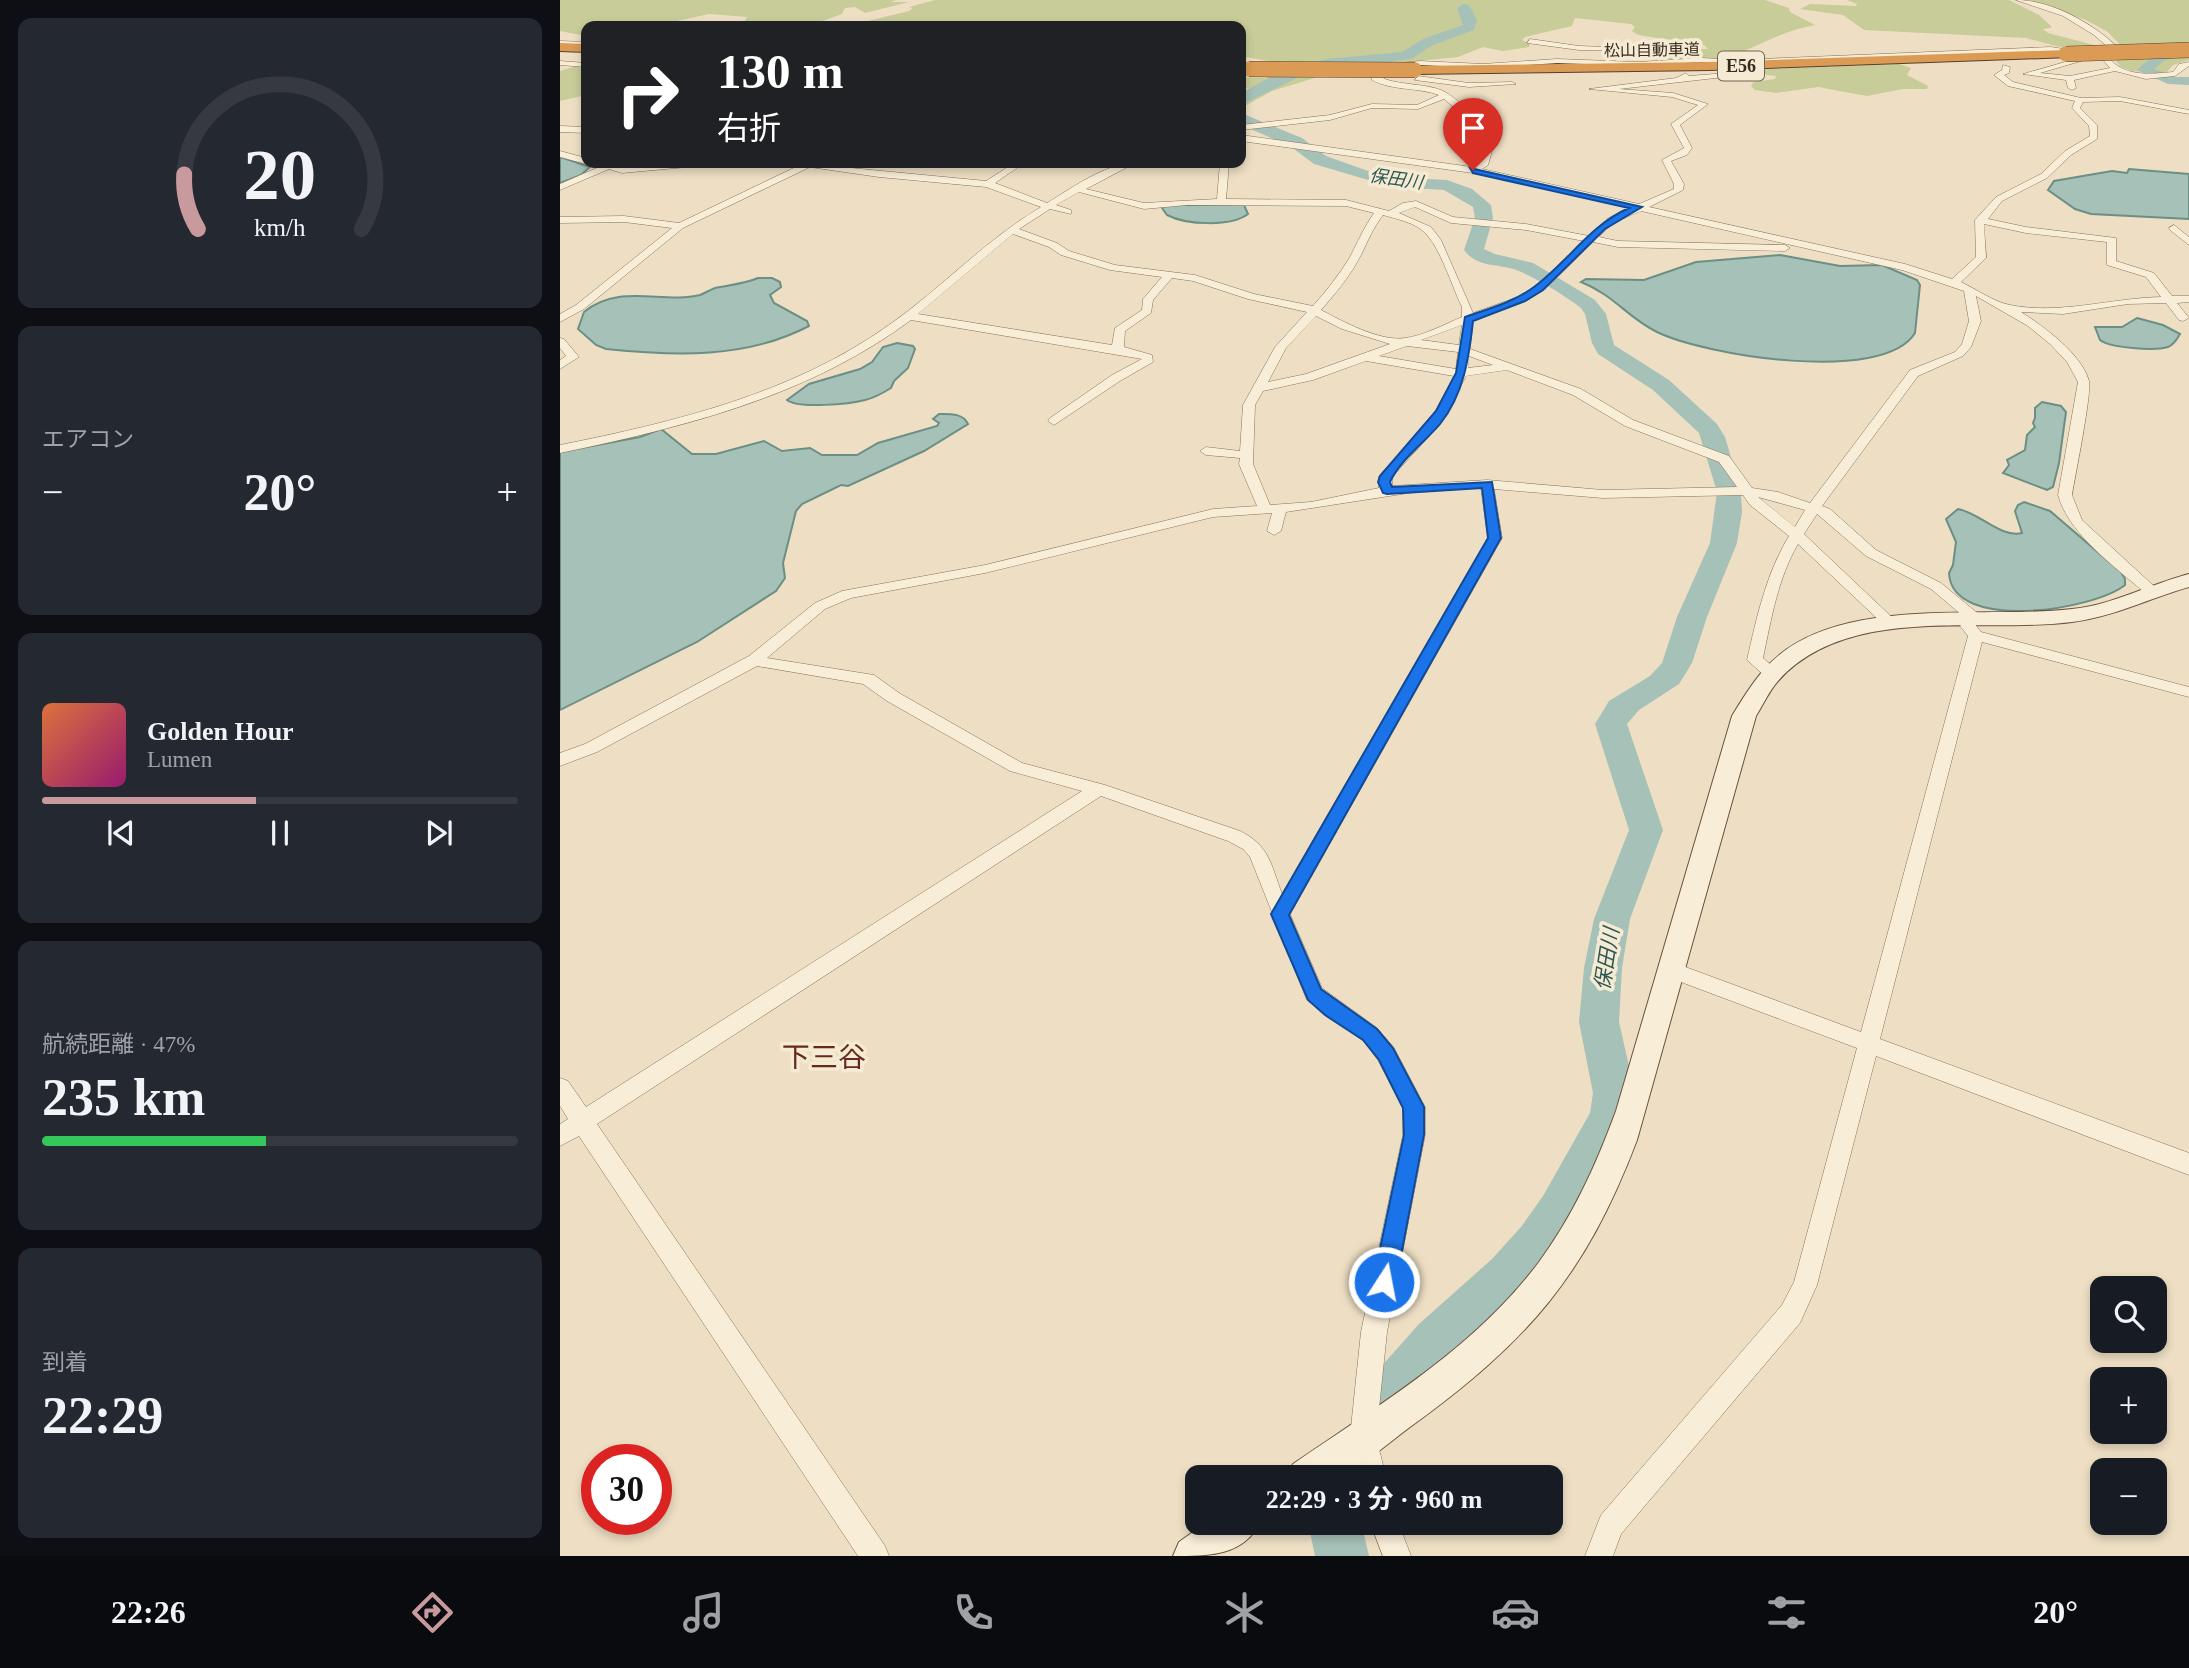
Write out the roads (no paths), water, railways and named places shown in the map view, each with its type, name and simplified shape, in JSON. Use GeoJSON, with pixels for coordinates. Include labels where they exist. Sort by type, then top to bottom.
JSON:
{"type":"FeatureCollection","features":[{"type":"Feature","properties":{"kind":"highway"},"geometry":{"type":"LineString","coordinates":[[560,45],[581,46]]}},
{"type":"Feature","properties":{"kind":"highway","name":"松山自動車道"},"geometry":{"type":"LineString","coordinates":[[1246,69],[1710,66],[2189,50]]}},
{"type":"Feature","properties":{"kind":"street"},"geometry":{"type":"LineString","coordinates":[[2019,0],[2065,15],[2097,33],[2122,55],[2109,57],[2109,64],[2115,69]]}},
{"type":"Feature","properties":{"kind":"street"},"geometry":{"type":"LineString","coordinates":[[1508,56],[1572,58],[1626,55],[1657,49],[1579,48],[1530,41]]}},
{"type":"Feature","properties":{"kind":"street"},"geometry":{"type":"LineString","coordinates":[[1851,55],[1925,46],[1917,43]]}},
{"type":"Feature","properties":{"kind":"street"},"geometry":{"type":"LineString","coordinates":[[1376,78],[1374,73],[1379,68],[1407,64],[1483,66],[1556,61],[1646,64],[1742,62],[1851,55],[2057,50],[2067,52],[2077,61],[2027,74],[2071,78],[2115,69],[2152,77],[2175,74],[2182,66],[2189,64]]}},
{"type":"Feature","properties":{"kind":"street"},"geometry":{"type":"LineString","coordinates":[[1556,61],[1572,58]]}},
{"type":"Feature","properties":{"kind":"street"},"geometry":{"type":"LineString","coordinates":[[560,63],[581,65]]}},
{"type":"Feature","properties":{"kind":"street"},"geometry":{"type":"LineString","coordinates":[[2006,67],[2006,71],[1998,75],[2011,84],[2080,100],[2120,99],[2189,112]]}},
{"type":"Feature","properties":{"kind":"street"},"geometry":{"type":"LineString","coordinates":[[1258,388],[1309,377],[1522,299],[1548,280],[1610,221],[1678,190],[1679,184],[1667,160],[1684,153],[1688,148],[1675,124],[1704,104],[1673,95],[1592,89],[1684,77],[1724,75]]}},
{"type":"Feature","properties":{"kind":"street"},"geometry":{"type":"LineString","coordinates":[[1376,78],[1424,78],[1476,85],[1512,83]]}},
{"type":"Feature","properties":{"kind":"street"},"geometry":{"type":"LineString","coordinates":[[1376,78],[1391,84],[1428,88],[1444,96],[1472,118],[1488,151],[1485,161],[1473,170]]}},
{"type":"Feature","properties":{"kind":"street"},"geometry":{"type":"LineString","coordinates":[[2071,78],[2069,82],[2080,100]]}},
{"type":"Feature","properties":{"kind":"street"},"geometry":{"type":"LineString","coordinates":[[1246,126],[1320,119],[1372,106],[1418,107],[1444,96]]}},
{"type":"Feature","properties":{"kind":"street"},"geometry":{"type":"LineString","coordinates":[[1955,282],[1981,258],[1978,228],[1980,220],[1999,199],[2044,176],[2068,153],[2094,137],[2093,125],[2076,108],[2080,100]]}},
{"type":"Feature","properties":{"kind":"street"},"geometry":{"type":"LineString","coordinates":[[560,130],[581,130]]}},
{"type":"Feature","properties":{"kind":"street"},"geometry":{"type":"LineString","coordinates":[[1246,139],[1473,170],[1905,267],[1955,282],[2008,308],[2043,332],[2079,369],[2084,382],[2065,495],[2069,510],[2077,523],[2151,591]]}},
{"type":"Feature","properties":{"kind":"street"},"geometry":{"type":"LineString","coordinates":[[560,154],[581,160]]}},
{"type":"Feature","properties":{"kind":"street"},"geometry":{"type":"LineString","coordinates":[[560,187],[604,168]]}},
{"type":"Feature","properties":{"kind":"street"},"geometry":{"type":"LineString","coordinates":[[560,320],[680,226],[796,168]]}},
{"type":"Feature","properties":{"kind":"street"},"geometry":{"type":"LineString","coordinates":[[849,168],[988,184],[1068,212]]}},
{"type":"Feature","properties":{"kind":"street"},"geometry":{"type":"LineString","coordinates":[[988,184],[1012,168]]}},
{"type":"Feature","properties":{"kind":"street"},"geometry":{"type":"LineString","coordinates":[[560,449],[708,414],[764,397],[876,340],[1012,230],[1121,168]]}},
{"type":"Feature","properties":{"kind":"street"},"geometry":{"type":"LineString","coordinates":[[1220,203],[1224,168]]}},
{"type":"Feature","properties":{"kind":"street"},"geometry":{"type":"LineString","coordinates":[[1080,190],[1144,205],[1175,202],[1346,203],[1418,223],[1432,235],[1463,297],[1468,320],[1461,373],[1437,420],[1386,476],[1384,482],[1387,491]]}},
{"type":"Feature","properties":{"kind":"street"},"geometry":{"type":"LineString","coordinates":[[1070,195],[1116,206]]}},
{"type":"Feature","properties":{"kind":"street"},"geometry":{"type":"LineString","coordinates":[[1274,531],[1273,508],[1246,464],[1249,405],[1281,347],[1334,289],[1356,255],[1366,231],[1386,212],[1409,204],[1420,204],[1451,219],[1526,227],[1630,245],[1824,249]]}},
{"type":"Feature","properties":{"kind":"street"},"geometry":{"type":"LineString","coordinates":[[560,219],[624,219],[680,226]]}},
{"type":"Feature","properties":{"kind":"street"},"geometry":{"type":"LineString","coordinates":[[1980,220],[2026,230],[2112,240],[2111,263],[2150,275],[2183,318]]}},
{"type":"Feature","properties":{"kind":"street"},"geometry":{"type":"LineString","coordinates":[[2174,228],[2189,242]]}},
{"type":"Feature","properties":{"kind":"street"},"geometry":{"type":"LineString","coordinates":[[1012,230],[1053,245],[1065,253],[1102,264],[1195,278],[1252,297],[1316,311],[1366,334],[1392,341],[1464,350],[1577,393],[1629,423],[1718,456],[1755,502],[1797,536],[1889,622]]}},
{"type":"Feature","properties":{"kind":"street"},"geometry":{"type":"LineString","coordinates":[[1118,349],[1119,330],[1147,311],[1148,299],[1169,275]]}},
{"type":"Feature","properties":{"kind":"street"},"geometry":{"type":"LineString","coordinates":[[1772,673],[1755,660],[1776,574],[1813,507],[1914,373],[1959,354],[1968,345],[1975,321],[1969,290]]}},
{"type":"Feature","properties":{"kind":"street"},"geometry":{"type":"LineString","coordinates":[[2008,308],[2063,311],[2128,300],[2189,299]]}},
{"type":"Feature","properties":{"kind":"street"},"geometry":{"type":"LineString","coordinates":[[909,316],[1118,349],[1143,355],[1149,360],[1116,378],[1054,421]]}},
{"type":"Feature","properties":{"kind":"street"},"geometry":{"type":"LineString","coordinates":[[560,341],[573,357],[560,365]]}},
{"type":"Feature","properties":{"kind":"street"},"geometry":{"type":"LineString","coordinates":[[1365,357],[1461,373],[1509,367]]}},
{"type":"Feature","properties":{"kind":"street"},"geometry":{"type":"LineString","coordinates":[[1206,451],[1246,455]]}},
{"type":"Feature","properties":{"kind":"street"},"geometry":{"type":"LineString","coordinates":[[1280,914],[1495,538],[1487,484]]}},
{"type":"Feature","properties":{"kind":"street"},"geometry":{"type":"LineString","coordinates":[[560,760],[591,748],[755,660],[820,606],[846,594],[985,569],[1192,518],[1329,503],[1387,491],[1487,484],[1603,494],[1745,491],[1773,495],[1813,507],[1837,521],[1871,553],[1936,586],[1971,624],[2189,692]]}},
{"type":"Feature","properties":{"kind":"street"},"geometry":{"type":"LineString","coordinates":[[1323,1465],[1440,1380],[1510,1321],[1556,1267],[1582,1228],[1618,1152],[1744,716],[1751,700],[1772,673],[1796,654],[1828,638],[1889,622],[1971,624],[2076,616],[2189,580]]}},
{"type":"Feature","properties":{"kind":"street"},"geometry":{"type":"LineString","coordinates":[[1599,1556],[1611,1525],[1791,1314],[1805,1285],[1869,1044],[1971,624]]}},
{"type":"Feature","properties":{"kind":"street"},"geometry":{"type":"LineString","coordinates":[[755,660],[868,679],[893,697],[1016,767],[1099,789],[1250,844],[1258,855],[1314,994],[1331,1009],[1370,1034],[1386,1054],[1413,1107],[1414,1135],[1374,1332],[1363,1437],[1369,1465]]}},
{"type":"Feature","properties":{"kind":"street"},"geometry":{"type":"LineString","coordinates":[[560,1136],[1099,789]]}},
{"type":"Feature","properties":{"kind":"street"},"geometry":{"type":"LineString","coordinates":[[1672,970],[2189,1164]]}},
{"type":"Feature","properties":{"kind":"street"},"geometry":{"type":"LineString","coordinates":[[560,1088],[875,1556]]}},
{"type":"Feature","properties":{"kind":"street"},"geometry":{"type":"LineString","coordinates":[[1193,1556],[1223,1535]]}},
{"type":"Feature","properties":{"kind":"street"},"geometry":{"type":"LineString","coordinates":[[1387,1535],[1397,1556]]}},
{"type":"Feature","properties":{"kind":"water"},"geometry":{"type":"Polygon","coordinates":[[[560,157],[581,164],[581,168],[589,168],[581,175],[560,183],[560,157]]]}},
{"type":"Feature","properties":{"kind":"water"},"geometry":{"type":"Polygon","coordinates":[[[2129,169],[2189,174],[2189,219],[2091,214],[2075,209],[2048,190],[2054,181],[2112,171],[2127,173],[2129,169]]]}},
{"type":"Feature","properties":{"kind":"water"},"geometry":{"type":"Polygon","coordinates":[[[1166,205],[1244,205],[1248,214],[1220,223],[1196,223],[1167,215],[1162,208],[1166,205]]]}},
{"type":"Feature","properties":{"kind":"water"},"geometry":{"type":"Polygon","coordinates":[[[1780,255],[1840,266],[1882,265],[1917,280],[1920,285],[1915,333],[1897,349],[1868,358],[1832,362],[1751,356],[1680,341],[1657,332],[1603,293],[1581,282],[1586,279],[1644,280],[1696,262],[1780,255]]]}},
{"type":"Feature","properties":{"kind":"water"},"geometry":{"type":"Polygon","coordinates":[[[758,278],[772,278],[780,282],[781,287],[770,295],[774,303],[807,321],[809,326],[785,337],[735,350],[684,354],[606,349],[596,345],[578,329],[584,312],[597,303],[612,298],[686,297],[758,278]]]}},
{"type":"Feature","properties":{"kind":"water"},"geometry":{"type":"Polygon","coordinates":[[[2137,318],[2163,325],[2180,334],[2172,345],[2162,348],[2122,347],[2100,340],[2095,327],[2122,327],[2137,318]]]}},
{"type":"Feature","properties":{"kind":"water"},"geometry":{"type":"Polygon","coordinates":[[[897,343],[913,346],[915,349],[908,368],[894,381],[891,388],[882,393],[865,400],[837,404],[813,405],[787,400],[809,384],[860,369],[872,362],[883,347],[897,343]]]}},
{"type":"Feature","properties":{"kind":"water"},"geometry":{"type":"Polygon","coordinates":[[[2042,402],[2061,406],[2066,412],[2059,463],[2053,487],[2047,490],[2003,473],[2009,465],[2007,460],[2025,450],[2027,435],[2035,427],[2035,408],[2042,402]]]}},
{"type":"Feature","properties":{"kind":"water"},"geometry":{"type":"Polygon","coordinates":[[[939,414],[960,416],[968,424],[924,451],[802,504],[796,511],[783,563],[785,578],[776,591],[697,642],[560,710],[560,452],[640,437],[661,429],[692,454],[716,454],[764,441],[782,451],[810,448],[822,455],[857,455],[878,443],[937,426],[939,423],[933,419],[939,414]]]}},
{"type":"Feature","properties":{"kind":"water"},"geometry":{"type":"Polygon","coordinates":[[[2024,502],[2050,511],[2121,572],[2125,585],[2085,602],[2026,611],[1998,610],[1973,604],[1956,592],[1949,573],[1953,565],[1956,542],[1946,519],[1958,509],[2006,532],[2022,533],[2015,511],[2018,505],[2024,502]]]}},
{"type":"Feature","properties":{"kind":"waterway","name":"保田川"},"geometry":{"type":"LineString","coordinates":[[1246,97],[1276,80],[1314,66],[1406,56],[1428,42],[1469,27],[1470,20],[1464,8]]}},
{"type":"Feature","properties":{"kind":"waterway"},"geometry":{"type":"LineString","coordinates":[[2189,47],[2159,58],[2144,70],[2173,81],[2189,81]]}},
{"type":"Feature","properties":{"kind":"waterway","name":"保田川"},"geometry":{"type":"LineString","coordinates":[[1246,121],[1296,142],[1320,160],[1392,182],[1447,185],[1466,193],[1482,205],[1484,218],[1474,250],[1485,257],[1526,267],[1588,304],[1595,314],[1606,349],[1661,385],[1708,429],[1713,437],[1727,488]]}},
{"type":"Feature","properties":{"kind":"waterway","name":"保田川"},"geometry":{"type":"LineString","coordinates":[[1388,1395],[1436,1341],[1508,1275],[1537,1243],[1559,1211],[1603,1134],[1611,1113],[1614,1093],[1599,1022],[1603,968],[1612,919],[1646,830],[1611,724],[1620,708],[1661,683],[1677,663],[1692,617],[1723,543],[1729,512],[1728,495]]}},
{"type":"Feature","properties":{"kind":"waterway","name":"保田川"},"geometry":{"type":"LineString","coordinates":[[1337,1535],[1342,1556]]}},
{"type":"Feature","properties":{"kind":"district","name":"下三谷"},"geometry":{"type":"Point","coordinates":[824,1057]}}]}
